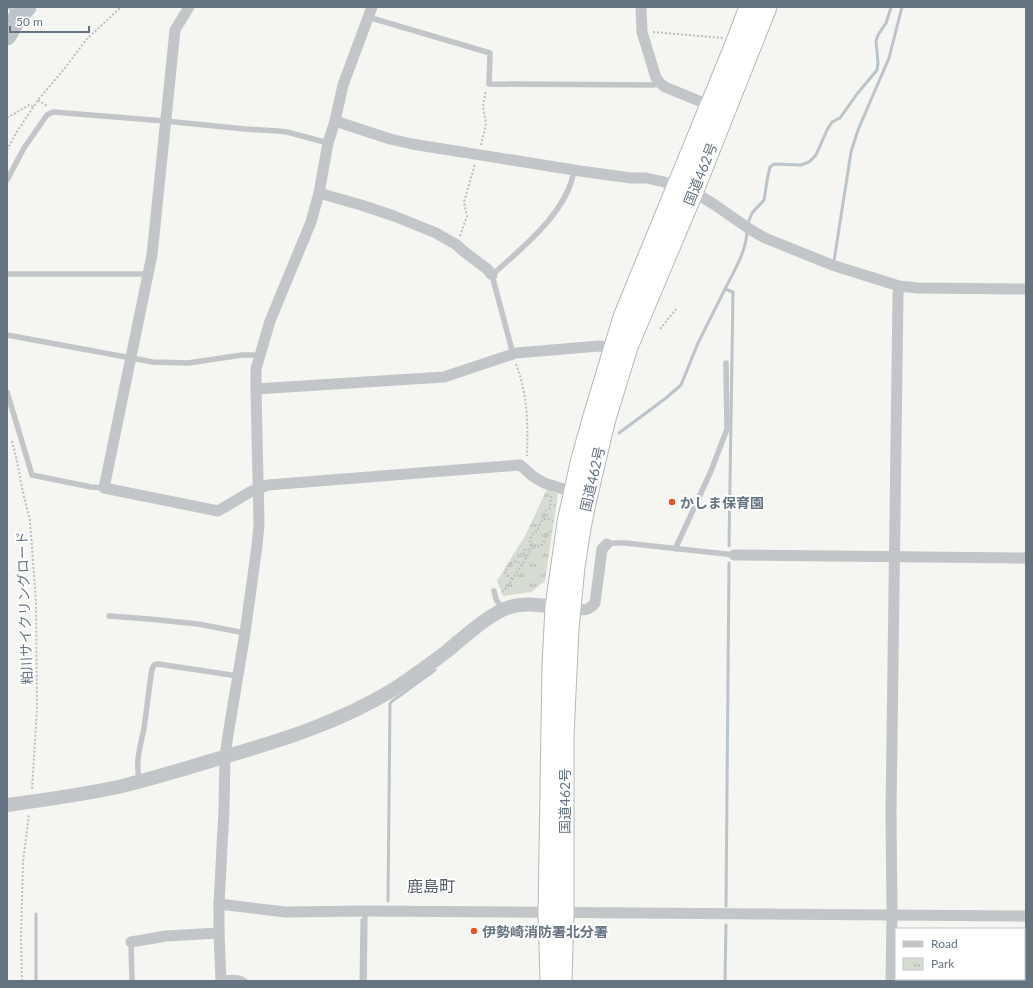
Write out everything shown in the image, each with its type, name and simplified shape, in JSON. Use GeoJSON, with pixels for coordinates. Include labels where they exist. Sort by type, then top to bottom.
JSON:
{"type":"FeatureCollection","features":[{"type":"Feature","properties":{"kind":"highway","name":"国道462号"},"geometry":{"type":"LineString","coordinates":[[562,981],[556,913],[552,674],[563,608],[605,422],[628,347],[684,189],[709,105],[749,7]]}},
{"type":"Feature","properties":{"kind":"highway","name":"国道462号"},"geometry":{"type":"LineString","coordinates":[[563,608],[567,522],[565,494],[581,459],[626,310],[684,189],[698,177],[767,7]]}},
{"type":"Feature","properties":{"kind":"highway","name":"国道462号"},"geometry":{"type":"LineString","coordinates":[[550,981],[556,913]]}},
{"type":"Feature","properties":{"kind":"street"},"geometry":{"type":"LineString","coordinates":[[189,7],[175,30],[152,255],[104,488],[218,512],[250,492],[268,485],[520,465],[544,483],[565,494]]}},
{"type":"Feature","properties":{"kind":"street"},"geometry":{"type":"LineString","coordinates":[[641,7],[642,32],[656,78],[660,83],[672,90],[709,105]]}},
{"type":"Feature","properties":{"kind":"street"},"geometry":{"type":"LineString","coordinates":[[221,980],[219,904],[225,757],[245,633],[259,524],[256,369],[270,321],[312,222],[328,143],[335,121],[343,85],[370,12]]}},
{"type":"Feature","properties":{"kind":"street"},"geometry":{"type":"LineString","coordinates":[[335,121],[390,139],[574,170],[631,178],[646,178],[684,189],[715,205],[765,238],[832,265],[899,286],[925,288],[1026,289]]}},
{"type":"Feature","properties":{"kind":"street"},"geometry":{"type":"LineString","coordinates":[[319,193],[394,216],[436,233],[457,245],[487,269],[492,275]]}},
{"type":"Feature","properties":{"kind":"street"},"geometry":{"type":"LineString","coordinates":[[891,981],[891,812],[899,286]]}},
{"type":"Feature","properties":{"kind":"street"},"geometry":{"type":"LineString","coordinates":[[256,389],[444,377],[516,353],[599,346],[613,350]]}},
{"type":"Feature","properties":{"kind":"street"},"geometry":{"type":"LineString","coordinates":[[7,805],[85,793],[140,781],[296,735],[336,720],[369,704],[417,673],[480,624],[511,606],[528,604],[586,610],[591,608],[595,603],[602,549],[607,544]]}},
{"type":"Feature","properties":{"kind":"street"},"geometry":{"type":"LineString","coordinates":[[734,555],[1026,558]]}},
{"type":"Feature","properties":{"kind":"street"},"geometry":{"type":"LineString","coordinates":[[219,904],[285,912],[365,911],[1026,916]]}},
{"type":"Feature","properties":{"kind":"street"},"geometry":{"type":"LineString","coordinates":[[131,942],[166,936],[219,933]]}},
{"type":"Feature","properties":{"kind":"lane"},"geometry":{"type":"LineString","coordinates":[[370,12],[490,53],[489,84],[653,85],[660,83]]}},
{"type":"Feature","properties":{"kind":"lane"},"geometry":{"type":"LineString","coordinates":[[7,180],[24,148],[47,115],[53,112],[287,132],[328,143]]}},
{"type":"Feature","properties":{"kind":"lane"},"geometry":{"type":"LineString","coordinates":[[512,354],[492,275],[549,221],[562,203],[570,186],[574,170]]}},
{"type":"Feature","properties":{"kind":"lane"},"geometry":{"type":"LineString","coordinates":[[7,274],[148,274]]}},
{"type":"Feature","properties":{"kind":"lane"},"geometry":{"type":"LineString","coordinates":[[7,335],[153,362],[188,363],[242,355],[253,355],[260,357]]}},
{"type":"Feature","properties":{"kind":"lane"},"geometry":{"type":"LineString","coordinates":[[676,549],[711,471],[727,429],[726,363]]}},
{"type":"Feature","properties":{"kind":"lane"},"geometry":{"type":"LineString","coordinates":[[7,392],[32,474],[90,487],[104,488]]}},
{"type":"Feature","properties":{"kind":"lane"},"geometry":{"type":"LineString","coordinates":[[607,544],[625,543],[734,555]]}},
{"type":"Feature","properties":{"kind":"lane"},"geometry":{"type":"LineString","coordinates":[[494,592],[502,610]]}},
{"type":"Feature","properties":{"kind":"lane"},"geometry":{"type":"LineString","coordinates":[[109,616],[198,624],[245,633]]}},
{"type":"Feature","properties":{"kind":"lane"},"geometry":{"type":"LineString","coordinates":[[140,781],[138,770],[141,741],[152,668],[154,665],[158,664],[238,676]]}},
{"type":"Feature","properties":{"kind":"lane"},"geometry":{"type":"LineString","coordinates":[[364,981],[365,911]]}},
{"type":"Feature","properties":{"kind":"lane"},"geometry":{"type":"LineString","coordinates":[[131,942],[132,981]]}},
{"type":"Feature","properties":{"kind":"lane"},"geometry":{"type":"LineString","coordinates":[[221,980],[242,979],[245,981]]}},
{"type":"Feature","properties":{"kind":"path"},"geometry":{"type":"LineString","coordinates":[[7,150],[16,133],[34,107],[86,40],[121,7]]}},
{"type":"Feature","properties":{"kind":"path"},"geometry":{"type":"LineString","coordinates":[[642,32],[719,37],[735,44]]}},
{"type":"Feature","properties":{"kind":"path"},"geometry":{"type":"LineString","coordinates":[[7,118],[29,105],[34,107]]}},
{"type":"Feature","properties":{"kind":"path"},"geometry":{"type":"LineString","coordinates":[[660,329],[677,308]]}},
{"type":"Feature","properties":{"kind":"path"},"geometry":{"type":"LineString","coordinates":[[512,354],[519,371],[526,404],[528,428],[527,459],[524,467]]}},
{"type":"Feature","properties":{"kind":"path","name":"粕川サイクリングロード"},"geometry":{"type":"LineString","coordinates":[[12,438],[30,521],[36,602],[37,708],[24,862],[22,981]]}},
{"type":"Feature","properties":{"kind":"path"},"geometry":{"type":"LineString","coordinates":[[533,547],[530,542],[532,535],[537,531],[544,517],[545,510],[550,508],[551,494],[565,494]]}},
{"type":"Feature","properties":{"kind":"path"},"geometry":{"type":"LineString","coordinates":[[544,519],[549,519],[556,522]]}},
{"type":"Feature","properties":{"kind":"path"},"geometry":{"type":"LineString","coordinates":[[501,592],[509,585],[533,547],[541,546],[547,534],[554,531]]}},
{"type":"Feature","properties":{"kind":"path"},"geometry":{"type":"LineString","coordinates":[[527,556],[524,555],[524,550],[528,549],[530,551]]}},
{"type":"Feature","properties":{"kind":"path"},"geometry":{"type":"LineString","coordinates":[[512,579],[505,572],[511,563],[516,561],[522,564]]}},
{"type":"Feature","properties":{"kind":"green space"},"geometry":{"type":"Polygon","coordinates":[[[547,489],[558,494],[545,581],[531,592],[503,596],[497,581],[526,534],[547,489]]]}},
{"type":"Feature","properties":{"kind":"waterway"},"geometry":{"type":"LineString","coordinates":[[9,7],[17,18]]}},
{"type":"Feature","properties":{"kind":"waterway"},"geometry":{"type":"LineString","coordinates":[[7,36],[17,18],[27,7]]}},
{"type":"Feature","properties":{"kind":"waterway"},"geometry":{"type":"LineString","coordinates":[[748,223],[752,213],[764,200],[770,167],[774,164],[801,165],[809,162],[816,155],[832,122],[840,118],[877,70],[878,63],[876,41],[886,23],[891,7]]}},
{"type":"Feature","properties":{"kind":"waterway"},"geometry":{"type":"LineString","coordinates":[[835,262],[851,152],[858,130],[889,58],[902,7]]}},
{"type":"Feature","properties":{"kind":"waterway"},"geometry":{"type":"LineString","coordinates":[[729,546],[733,292],[725,289],[742,254],[747,232]]}},
{"type":"Feature","properties":{"kind":"waterway"},"geometry":{"type":"LineString","coordinates":[[619,433],[681,385],[698,343],[725,289]]}},
{"type":"Feature","properties":{"kind":"waterway"},"geometry":{"type":"LineString","coordinates":[[726,906],[729,563]]}},
{"type":"Feature","properties":{"kind":"waterway"},"geometry":{"type":"LineString","coordinates":[[388,901],[390,704],[435,670]]}},
{"type":"Feature","properties":{"kind":"waterway"},"geometry":{"type":"LineString","coordinates":[[36,914],[36,981]]}},
{"type":"Feature","properties":{"kind":"waterway"},"geometry":{"type":"LineString","coordinates":[[361,981],[362,920]]}},
{"type":"Feature","properties":{"kind":"waterway"},"geometry":{"type":"LineString","coordinates":[[725,981],[726,925]]}},
{"type":"Feature","properties":{"kind":"place","name":"かしま保育園"},"geometry":{"type":"Point","coordinates":[672,502]}},
{"type":"Feature","properties":{"kind":"place","name":"伊勢崎消防署北分署"},"geometry":{"type":"Point","coordinates":[474,931]}},
{"type":"Feature","properties":{"kind":"district","name":"鹿島町"},"geometry":{"type":"Point","coordinates":[431,885]}}]}
